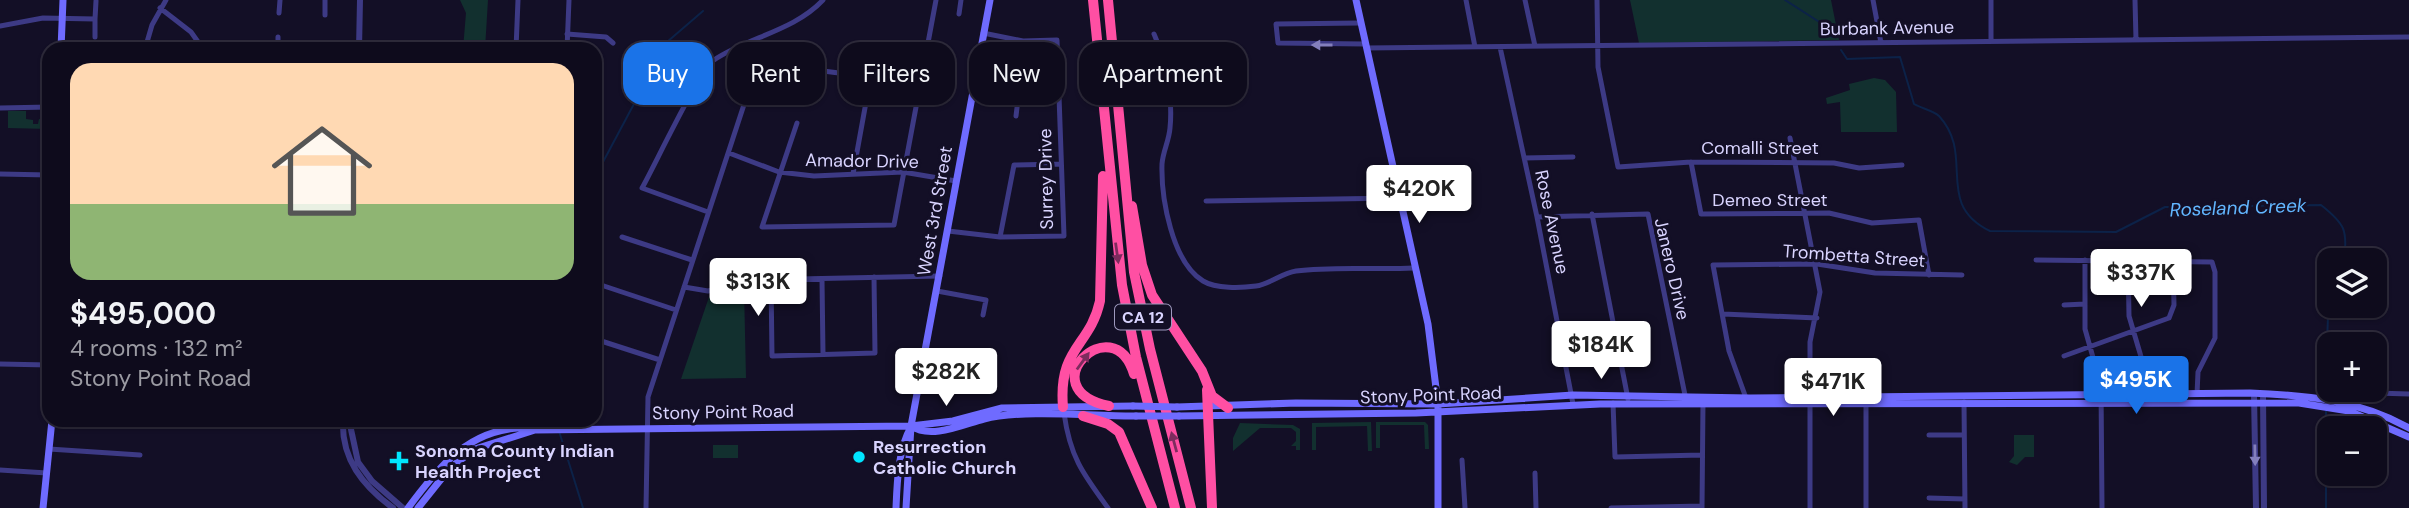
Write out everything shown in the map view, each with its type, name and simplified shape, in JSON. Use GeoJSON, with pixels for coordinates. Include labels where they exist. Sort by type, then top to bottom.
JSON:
{"type":"FeatureCollection","features":[{"type":"Feature","properties":{"kind":"highway","name":"CA 12"},"geometry":{"type":"LineString","coordinates":[[1093,0],[1122,285],[1175,508]]}},
{"type":"Feature","properties":{"kind":"highway","name":"CA 12"},"geometry":{"type":"LineString","coordinates":[[1108,0],[1130,243],[1140,305],[1191,508]]}},
{"type":"Feature","properties":{"kind":"highway"},"geometry":{"type":"LineString","coordinates":[[1119,122],[1146,280],[1159,310],[1204,374],[1212,396],[1228,408]]}},
{"type":"Feature","properties":{"kind":"highway"},"geometry":{"type":"LineString","coordinates":[[1064,412],[1066,363],[1094,320],[1100,301],[1106,137]]}},
{"type":"Feature","properties":{"kind":"highway"},"geometry":{"type":"LineString","coordinates":[[1109,406],[1088,400],[1079,391],[1075,377],[1082,358],[1101,347],[1118,351],[1130,362],[1160,451]]}},
{"type":"Feature","properties":{"kind":"highway"},"geometry":{"type":"LineString","coordinates":[[1191,356],[1206,387],[1212,508]]}},
{"type":"Feature","properties":{"kind":"highway"},"geometry":{"type":"LineString","coordinates":[[1083,416],[1108,424],[1119,432],[1152,508]]}},
{"type":"Feature","properties":{"kind":"main road"},"geometry":{"type":"LineString","coordinates":[[61,42],[63,0]]}},
{"type":"Feature","properties":{"kind":"main road","name":"West 3rd Street"},"geometry":{"type":"LineString","coordinates":[[906,508],[911,426],[989,0]]}},
{"type":"Feature","properties":{"kind":"main road"},"geometry":{"type":"LineString","coordinates":[[1356,0],[1413,268],[1428,324],[1439,408],[1438,508]]}},
{"type":"Feature","properties":{"kind":"main road","name":"Stony Point Road"},"geometry":{"type":"LineString","coordinates":[[2101,398],[2197,394],[2254,398]]}},
{"type":"Feature","properties":{"kind":"main road","name":"Stony Point Road"},"geometry":{"type":"LineString","coordinates":[[418,508],[450,468],[475,449],[535,430],[547,429],[911,426],[953,421],[998,408],[1064,412],[1083,416],[1179,416],[1228,408],[1296,403],[1500,409],[1573,400],[1613,403],[1628,399],[1685,395],[1703,400],[1746,398],[1866,404],[1964,399]]}},
{"type":"Feature","properties":{"kind":"main road","name":"Stony Point Road"},"geometry":{"type":"LineString","coordinates":[[1064,412],[1109,406],[1177,407],[1208,412],[1439,408],[1521,400],[2263,398],[2346,402],[2409,428]]}},
{"type":"Feature","properties":{"kind":"main road","name":"Stony Point Road"},"geometry":{"type":"LineString","coordinates":[[2263,398],[2344,410],[2373,419],[2409,437]]}},
{"type":"Feature","properties":{"kind":"main road"},"geometry":{"type":"LineString","coordinates":[[1500,409],[1504,403],[1521,400]]}},
{"type":"Feature","properties":{"kind":"main road","name":"West 3rd Street"},"geometry":{"type":"LineString","coordinates":[[896,508],[906,436],[911,426]]}},
{"type":"Feature","properties":{"kind":"main road"},"geometry":{"type":"LineString","coordinates":[[43,508],[51,427]]}},
{"type":"Feature","properties":{"kind":"main road","name":"Stony Point Road"},"geometry":{"type":"LineString","coordinates":[[405,508],[432,475],[467,445],[502,430],[535,430]]}},
{"type":"Feature","properties":{"kind":"street"},"geometry":{"type":"LineString","coordinates":[[148,42],[160,8],[166,0]]}},
{"type":"Feature","properties":{"kind":"street"},"geometry":{"type":"LineString","coordinates":[[279,13],[280,0]]}},
{"type":"Feature","properties":{"kind":"street"},"geometry":{"type":"LineString","coordinates":[[325,0],[325,15]]}},
{"type":"Feature","properties":{"kind":"street"},"geometry":{"type":"LineString","coordinates":[[359,42],[360,0]]}},
{"type":"Feature","properties":{"kind":"street"},"geometry":{"type":"LineString","coordinates":[[516,42],[518,0]]}},
{"type":"Feature","properties":{"kind":"street"},"geometry":{"type":"LineString","coordinates":[[567,42],[569,0]]}},
{"type":"Feature","properties":{"kind":"street"},"geometry":{"type":"LineString","coordinates":[[708,212],[642,188],[711,62],[800,19],[823,0]]}},
{"type":"Feature","properties":{"kind":"street"},"geometry":{"type":"LineString","coordinates":[[797,123],[762,226],[894,225],[936,0]]}},
{"type":"Feature","properties":{"kind":"street"},"geometry":{"type":"LineString","coordinates":[[959,14],[961,0]]}},
{"type":"Feature","properties":{"kind":"street"},"geometry":{"type":"LineString","coordinates":[[1466,0],[1475,47]]}},
{"type":"Feature","properties":{"kind":"street"},"geometry":{"type":"LineString","coordinates":[[1525,0],[1535,46]]}},
{"type":"Feature","properties":{"kind":"street"},"geometry":{"type":"LineString","coordinates":[[1597,0],[1597,45]]}},
{"type":"Feature","properties":{"kind":"street"},"geometry":{"type":"LineString","coordinates":[[1873,0],[1881,43]]}},
{"type":"Feature","properties":{"kind":"street"},"geometry":{"type":"LineString","coordinates":[[1991,0],[1991,41]]}},
{"type":"Feature","properties":{"kind":"street"},"geometry":{"type":"LineString","coordinates":[[2136,0],[2136,40]]}},
{"type":"Feature","properties":{"kind":"street"},"geometry":{"type":"LineString","coordinates":[[95,37],[96,1]]}},
{"type":"Feature","properties":{"kind":"street"},"geometry":{"type":"LineString","coordinates":[[160,8],[191,32],[198,42]]}},
{"type":"Feature","properties":{"kind":"street"},"geometry":{"type":"LineString","coordinates":[[0,26],[36,18],[95,19]]}},
{"type":"Feature","properties":{"kind":"street","name":"Burbank Avenue"},"geometry":{"type":"LineString","coordinates":[[1360,23],[1276,24],[1280,44],[1365,46],[1500,47],[2409,37]]}},
{"type":"Feature","properties":{"kind":"street","name":"Surrey Drive"},"geometry":{"type":"LineString","coordinates":[[983,33],[1023,41],[1056,42]]}},
{"type":"Feature","properties":{"kind":"street"},"geometry":{"type":"LineString","coordinates":[[567,34],[606,37],[613,43]]}},
{"type":"Feature","properties":{"kind":"street"},"geometry":{"type":"LineString","coordinates":[[1154,34],[1163,56],[1171,125],[1163,148],[1162,167],[1168,225],[1183,258],[1194,274],[1212,285],[1250,287],[1261,286],[1295,271],[1413,268]]}},
{"type":"Feature","properties":{"kind":"street"},"geometry":{"type":"LineString","coordinates":[[278,37],[278,42]]}},
{"type":"Feature","properties":{"kind":"street"},"geometry":{"type":"LineString","coordinates":[[646,508],[648,397],[757,65],[752,41]]}},
{"type":"Feature","properties":{"kind":"street","name":"Comalli Street"},"geometry":{"type":"LineString","coordinates":[[1597,45],[1603,103],[1618,167],[1691,162],[1834,163],[1859,168],[1902,165]]}},
{"type":"Feature","properties":{"kind":"street","name":"Rose Avenue"},"geometry":{"type":"LineString","coordinates":[[1500,47],[1538,217],[1573,400]]}},
{"type":"Feature","properties":{"kind":"street"},"geometry":{"type":"LineString","coordinates":[[853,174],[866,105]]}},
{"type":"Feature","properties":{"kind":"street"},"geometry":{"type":"LineString","coordinates":[[1016,117],[1017,105]]}},
{"type":"Feature","properties":{"kind":"street","name":"Surrey Drive"},"geometry":{"type":"LineString","coordinates":[[948,231],[1000,237],[1064,236],[1059,105]]}},
{"type":"Feature","properties":{"kind":"street"},"geometry":{"type":"LineString","coordinates":[[0,108],[42,107]]}},
{"type":"Feature","properties":{"kind":"street"},"geometry":{"type":"LineString","coordinates":[[1790,138],[1817,264],[1820,292],[1810,342],[1810,508]]}},
{"type":"Feature","properties":{"kind":"street","name":"Amador Drive"},"geometry":{"type":"LineString","coordinates":[[729,153],[779,172],[814,176],[903,172],[956,181]]}},
{"type":"Feature","properties":{"kind":"street"},"geometry":{"type":"LineString","coordinates":[[1524,158],[1573,157]]}},
{"type":"Feature","properties":{"kind":"street","name":"Demeo Street"},"geometry":{"type":"LineString","coordinates":[[1691,162],[1702,214],[1829,213],[1872,223],[1919,220],[1929,275]]}},
{"type":"Feature","properties":{"kind":"street"},"geometry":{"type":"LineString","coordinates":[[1000,237],[1014,164],[1060,164]]}},
{"type":"Feature","properties":{"kind":"street"},"geometry":{"type":"LineString","coordinates":[[0,174],[42,175]]}},
{"type":"Feature","properties":{"kind":"street"},"geometry":{"type":"LineString","coordinates":[[1206,201],[1399,198]]}},
{"type":"Feature","properties":{"kind":"street"},"geometry":{"type":"LineString","coordinates":[[1592,214],[1628,399]]}},
{"type":"Feature","properties":{"kind":"street","name":"Janero Drive"},"geometry":{"type":"LineString","coordinates":[[1538,217],[1648,214],[1685,395]]}},
{"type":"Feature","properties":{"kind":"street"},"geometry":{"type":"LineString","coordinates":[[622,237],[692,260]]}},
{"type":"Feature","properties":{"kind":"street"},"geometry":{"type":"LineString","coordinates":[[2036,260],[2207,260],[2214,267],[2215,338],[2198,372],[2197,394]]}},
{"type":"Feature","properties":{"kind":"street"},"geometry":{"type":"LineString","coordinates":[[2085,260],[2085,330],[2099,371],[2101,398],[2102,508]]}},
{"type":"Feature","properties":{"kind":"street"},"geometry":{"type":"LineString","coordinates":[[2128,260],[2129,316],[2143,360]]}},
{"type":"Feature","properties":{"kind":"street"},"geometry":{"type":"LineString","coordinates":[[2064,356],[2160,324],[2171,315],[2174,301],[2173,260]]}},
{"type":"Feature","properties":{"kind":"street","name":"Trombetta Street"},"geometry":{"type":"LineString","coordinates":[[1746,398],[1729,351],[1713,265],[1817,264],[1875,273],[1962,275]]}},
{"type":"Feature","properties":{"kind":"street"},"geometry":{"type":"LineString","coordinates":[[684,287],[708,291],[743,282],[771,279],[940,276]]}},
{"type":"Feature","properties":{"kind":"street"},"geometry":{"type":"LineString","coordinates":[[771,279],[772,356],[875,353],[874,277]]}},
{"type":"Feature","properties":{"kind":"street"},"geometry":{"type":"LineString","coordinates":[[822,280],[823,354]]}},
{"type":"Feature","properties":{"kind":"street"},"geometry":{"type":"LineString","coordinates":[[602,285],[676,310]]}},
{"type":"Feature","properties":{"kind":"street"},"geometry":{"type":"LineString","coordinates":[[937,291],[986,300],[983,315]]}},
{"type":"Feature","properties":{"kind":"street"},"geometry":{"type":"LineString","coordinates":[[2064,305],[2085,304]]}},
{"type":"Feature","properties":{"kind":"street"},"geometry":{"type":"LineString","coordinates":[[1723,314],[1816,318]]}},
{"type":"Feature","properties":{"kind":"street"},"geometry":{"type":"LineString","coordinates":[[602,341],[660,360]]}},
{"type":"Feature","properties":{"kind":"street"},"geometry":{"type":"LineString","coordinates":[[0,364],[42,365]]}},
{"type":"Feature","properties":{"kind":"street"},"geometry":{"type":"LineString","coordinates":[[2387,393],[2409,394]]}},
{"type":"Feature","properties":{"kind":"street"},"geometry":{"type":"LineString","coordinates":[[2254,398],[2256,508]]}},
{"type":"Feature","properties":{"kind":"street"},"geometry":{"type":"LineString","coordinates":[[2263,398],[2264,508]]}},
{"type":"Feature","properties":{"kind":"street"},"geometry":{"type":"LineString","coordinates":[[1964,399],[1965,508]]}},
{"type":"Feature","properties":{"kind":"street"},"geometry":{"type":"LineString","coordinates":[[1611,508],[1702,507],[1703,400]]}},
{"type":"Feature","properties":{"kind":"street"},"geometry":{"type":"LineString","coordinates":[[1613,403],[1615,457],[1702,455]]}},
{"type":"Feature","properties":{"kind":"street"},"geometry":{"type":"LineString","coordinates":[[1866,404],[1866,508]]}},
{"type":"Feature","properties":{"kind":"street"},"geometry":{"type":"LineString","coordinates":[[1064,412],[1076,463],[1108,508]]}},
{"type":"Feature","properties":{"kind":"street"},"geometry":{"type":"LineString","coordinates":[[343,427],[351,465],[360,479],[393,508]]}},
{"type":"Feature","properties":{"kind":"street"},"geometry":{"type":"LineString","coordinates":[[350,427],[358,462],[372,481],[405,508]]}},
{"type":"Feature","properties":{"kind":"street"},"geometry":{"type":"LineString","coordinates":[[1929,435],[1964,435]]}},
{"type":"Feature","properties":{"kind":"street"},"geometry":{"type":"LineString","coordinates":[[49,449],[140,454]]}},
{"type":"Feature","properties":{"kind":"street"},"geometry":{"type":"LineString","coordinates":[[1462,460],[1465,508]]}},
{"type":"Feature","properties":{"kind":"street"},"geometry":{"type":"LineString","coordinates":[[0,470],[47,473]]}},
{"type":"Feature","properties":{"kind":"street"},"geometry":{"type":"LineString","coordinates":[[1535,473],[1536,508]]}},
{"type":"Feature","properties":{"kind":"street"},"geometry":{"type":"LineString","coordinates":[[1535,481],[1545,481]]}},
{"type":"Feature","properties":{"kind":"street"},"geometry":{"type":"LineString","coordinates":[[1929,498],[1965,499]]}},
{"type":"Feature","properties":{"kind":"green space"},"geometry":{"type":"Polygon","coordinates":[[[460,0],[488,0],[485,42],[464,42],[466,13],[460,0]]]}},
{"type":"Feature","properties":{"kind":"green space"},"geometry":{"type":"Polygon","coordinates":[[[1630,0],[1831,0],[1839,40],[1639,43],[1630,0]]]}},
{"type":"Feature","properties":{"kind":"green space"},"geometry":{"type":"Polygon","coordinates":[[[1874,78],[1885,80],[1896,92],[1897,132],[1841,132],[1840,102],[1827,104],[1826,98],[1850,90],[1849,84],[1874,78]]]}},
{"type":"Feature","properties":{"kind":"green space"},"geometry":{"type":"Polygon","coordinates":[[[8,111],[26,111],[26,119],[33,120],[33,124],[38,124],[39,119],[42,119],[42,129],[8,128],[8,111]]]}},
{"type":"Feature","properties":{"kind":"green space"},"geometry":{"type":"Polygon","coordinates":[[[744,288],[746,378],[681,379],[709,297],[744,288]]]}},
{"type":"Feature","properties":{"kind":"green space"},"geometry":{"type":"Polygon","coordinates":[[[1371,422],[1372,451],[1368,451],[1367,426],[1316,427],[1316,450],[1312,450],[1312,423],[1371,422]]]}},
{"type":"Feature","properties":{"kind":"green space"},"geometry":{"type":"Polygon","coordinates":[[[1376,422],[1425,422],[1428,425],[1429,449],[1425,449],[1424,425],[1380,425],[1380,448],[1376,448],[1376,422]]]}},
{"type":"Feature","properties":{"kind":"green space"},"geometry":{"type":"Polygon","coordinates":[[[1240,423],[1293,425],[1300,429],[1300,450],[1291,446],[1296,441],[1296,432],[1291,428],[1260,428],[1233,451],[1233,438],[1240,423]]]}},
{"type":"Feature","properties":{"kind":"green space"},"geometry":{"type":"Polygon","coordinates":[[[2014,435],[2034,435],[2034,457],[2025,457],[2017,465],[2009,462],[2014,456],[2014,435]]]}},
{"type":"Feature","properties":{"kind":"green space"},"geometry":{"type":"Polygon","coordinates":[[[713,445],[738,445],[738,458],[713,458],[713,445]]]}},
{"type":"Feature","properties":{"kind":"waterway","name":"Roseland Creek"},"geometry":{"type":"LineString","coordinates":[[1785,0],[1824,25],[1832,37]]}},
{"type":"Feature","properties":{"kind":"waterway"},"geometry":{"type":"LineString","coordinates":[[602,164],[667,42],[703,11]]}},
{"type":"Feature","properties":{"kind":"waterway","name":"Roseland Creek"},"geometry":{"type":"LineString","coordinates":[[1841,50],[1847,59],[1900,57],[1914,104],[1937,114],[1949,131],[1955,147],[1959,193],[1963,207],[1973,220],[1990,231],[2116,232],[2165,207],[2321,205],[2343,228],[2345,248]]}},
{"type":"Feature","properties":{"kind":"waterway","name":"Roseland Creek"},"geometry":{"type":"LineString","coordinates":[[2327,332],[2328,318]]}},
{"type":"Feature","properties":{"kind":"waterway","name":"Roseland Creek"},"geometry":{"type":"LineString","coordinates":[[2326,411],[2326,508]]}},
{"type":"Feature","properties":{"kind":"waterway"},"geometry":{"type":"LineString","coordinates":[[559,431],[583,508]]}},
{"type":"Feature","properties":{"kind":"place","name":"Resurrection Catholic Church"},"geometry":{"type":"Point","coordinates":[859,457]}},
{"type":"Feature","properties":{"kind":"place","name":"Sonoma County Indian Health Project"},"geometry":{"type":"Point","coordinates":[399,461]}}]}
